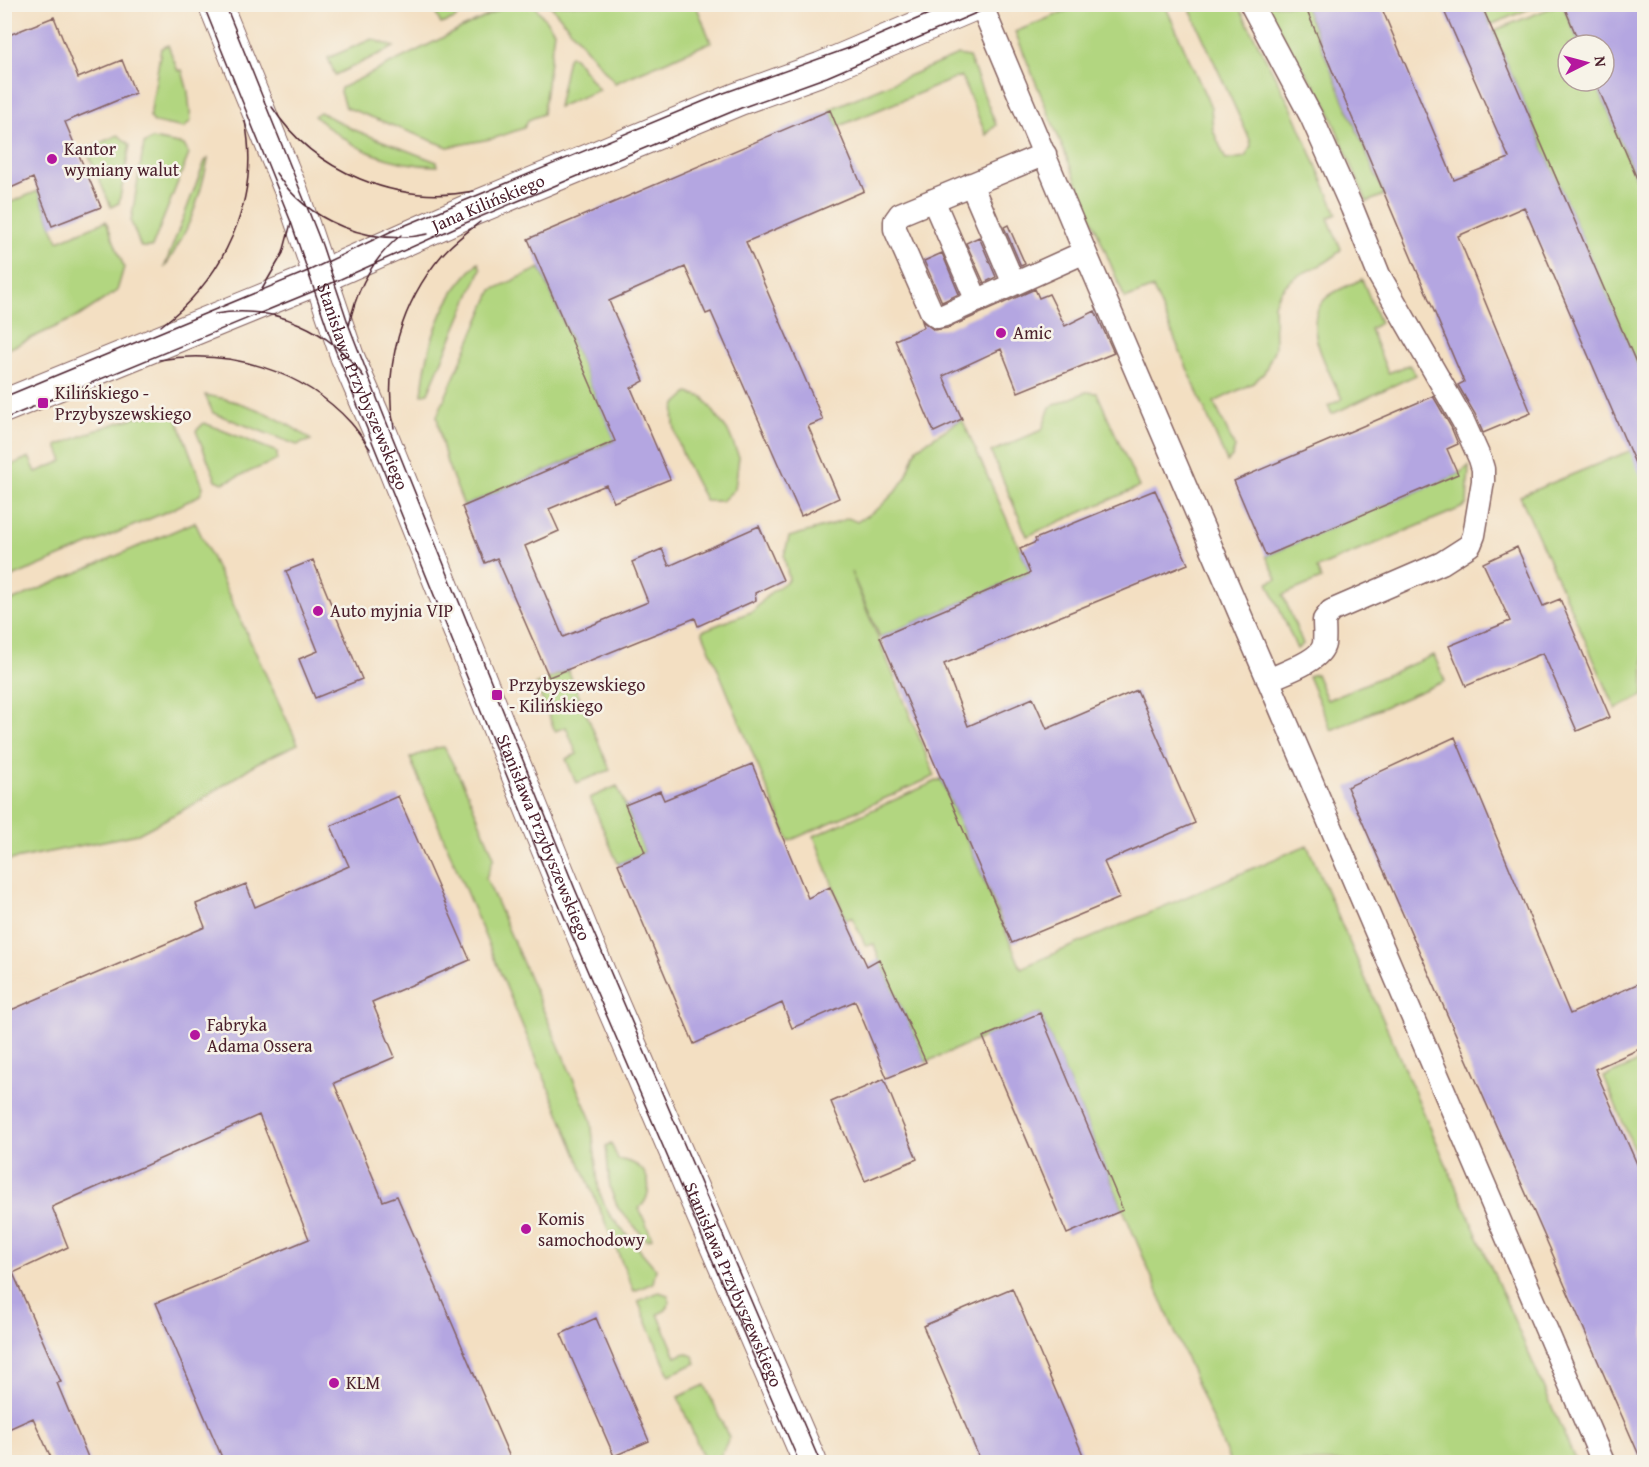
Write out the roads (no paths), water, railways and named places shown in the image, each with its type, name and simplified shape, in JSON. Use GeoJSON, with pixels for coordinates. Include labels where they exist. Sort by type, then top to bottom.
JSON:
{"type":"FeatureCollection","features":[{"type":"Feature","properties":{"kind":"street","name":"Stanisława Przybyszewskiego"},"geometry":{"type":"LineString","coordinates":[[215,4],[292,193],[347,356],[542,835],[810,1462]]}},
{"type":"Feature","properties":{"kind":"street","name":"Jana Kilińskiego"},"geometry":{"type":"LineString","coordinates":[[4,406],[321,276],[475,208],[738,99],[832,64],[974,4]]}},
{"type":"Feature","properties":{"kind":"lane"},"geometry":{"type":"LineString","coordinates":[[981,4],[1602,1462]]}},
{"type":"Feature","properties":{"kind":"lane"},"geometry":{"type":"LineString","coordinates":[[1251,4],[1308,109],[1379,275],[1463,421],[1484,469],[1474,535],[1470,545],[1442,563],[1331,612],[1324,620],[1324,645],[1320,653],[1303,665],[1268,680]]}},
{"type":"Feature","properties":{"kind":"lane"},"geometry":{"type":"LineString","coordinates":[[1045,154],[900,214],[894,221],[895,229],[932,313],[938,317],[1085,252]]}},
{"type":"Feature","properties":{"kind":"lane"},"geometry":{"type":"LineString","coordinates":[[971,184],[1014,284]]}},
{"type":"Feature","properties":{"kind":"lane"},"geometry":{"type":"LineString","coordinates":[[933,200],[977,300]]}},
{"type":"Feature","properties":{"kind":"tram line"},"geometry":{"type":"LineString","coordinates":[[203,4],[291,222],[332,342],[556,898],[799,1462]]}},
{"type":"Feature","properties":{"kind":"tram line"},"geometry":{"type":"LineString","coordinates":[[225,4],[322,245],[349,326],[382,411],[575,889],[820,1462]]}},
{"type":"Feature","properties":{"kind":"tram line"},"geometry":{"type":"LineString","coordinates":[[4,397],[308,271],[394,230],[721,94],[849,48],[952,4]]}},
{"type":"Feature","properties":{"kind":"tram line"},"geometry":{"type":"LineString","coordinates":[[4,419],[314,291],[463,224],[741,108],[827,77],[997,4]]}},
{"type":"Feature","properties":{"kind":"tram line"},"geometry":{"type":"LineString","coordinates":[[272,107],[290,130],[311,150],[334,166],[360,179],[388,188],[416,193],[445,194],[474,191]]}},
{"type":"Feature","properties":{"kind":"tram line"},"geometry":{"type":"LineString","coordinates":[[161,326],[203,285],[233,236],[242,208],[247,180],[249,151],[245,121]]}},
{"type":"Feature","properties":{"kind":"tram line"},"geometry":{"type":"LineString","coordinates":[[276,173],[305,205],[343,227],[385,237],[428,234]]}},
{"type":"Feature","properties":{"kind":"tram line"},"geometry":{"type":"LineString","coordinates":[[394,428],[391,405],[393,359],[406,314],[428,273],[442,255],[455,241],[480,222]]}},
{"type":"Feature","properties":{"kind":"tram line"},"geometry":{"type":"LineString","coordinates":[[261,291],[283,253],[291,223]]}},
{"type":"Feature","properties":{"kind":"tram line"},"geometry":{"type":"LineString","coordinates":[[349,326],[356,300],[367,276],[382,254],[401,235]]}},
{"type":"Feature","properties":{"kind":"tram line"},"geometry":{"type":"LineString","coordinates":[[215,314],[258,313],[299,324],[335,346],[364,377]]}},
{"type":"Feature","properties":{"kind":"tram line"},"geometry":{"type":"LineString","coordinates":[[159,360],[211,357],[263,367],[287,377],[310,389],[332,405],[359,432],[370,449]]}},
{"type":"Feature","properties":{"kind":"place","name":"Kantor wymiany walut"},"geometry":{"type":"Point","coordinates":[52,159]}},
{"type":"Feature","properties":{"kind":"place","name":"Amic"},"geometry":{"type":"Point","coordinates":[1001,333]}},
{"type":"Feature","properties":{"kind":"place","name":"Kilińskiego - Przybyszewskiego"},"geometry":{"type":"Point","coordinates":[43,403]}},
{"type":"Feature","properties":{"kind":"place","name":"Auto myjnia VIP"},"geometry":{"type":"Point","coordinates":[318,611]}},
{"type":"Feature","properties":{"kind":"place","name":"Przybyszewskiego - Kilińskiego"},"geometry":{"type":"Point","coordinates":[497,695]}},
{"type":"Feature","properties":{"kind":"place","name":"Fabryka Adama Ossera"},"geometry":{"type":"Point","coordinates":[195,1035]}},
{"type":"Feature","properties":{"kind":"place","name":"Komis samochodowy"},"geometry":{"type":"Point","coordinates":[526,1229]}},
{"type":"Feature","properties":{"kind":"place","name":"KLM"},"geometry":{"type":"Point","coordinates":[334,1383]}}]}
